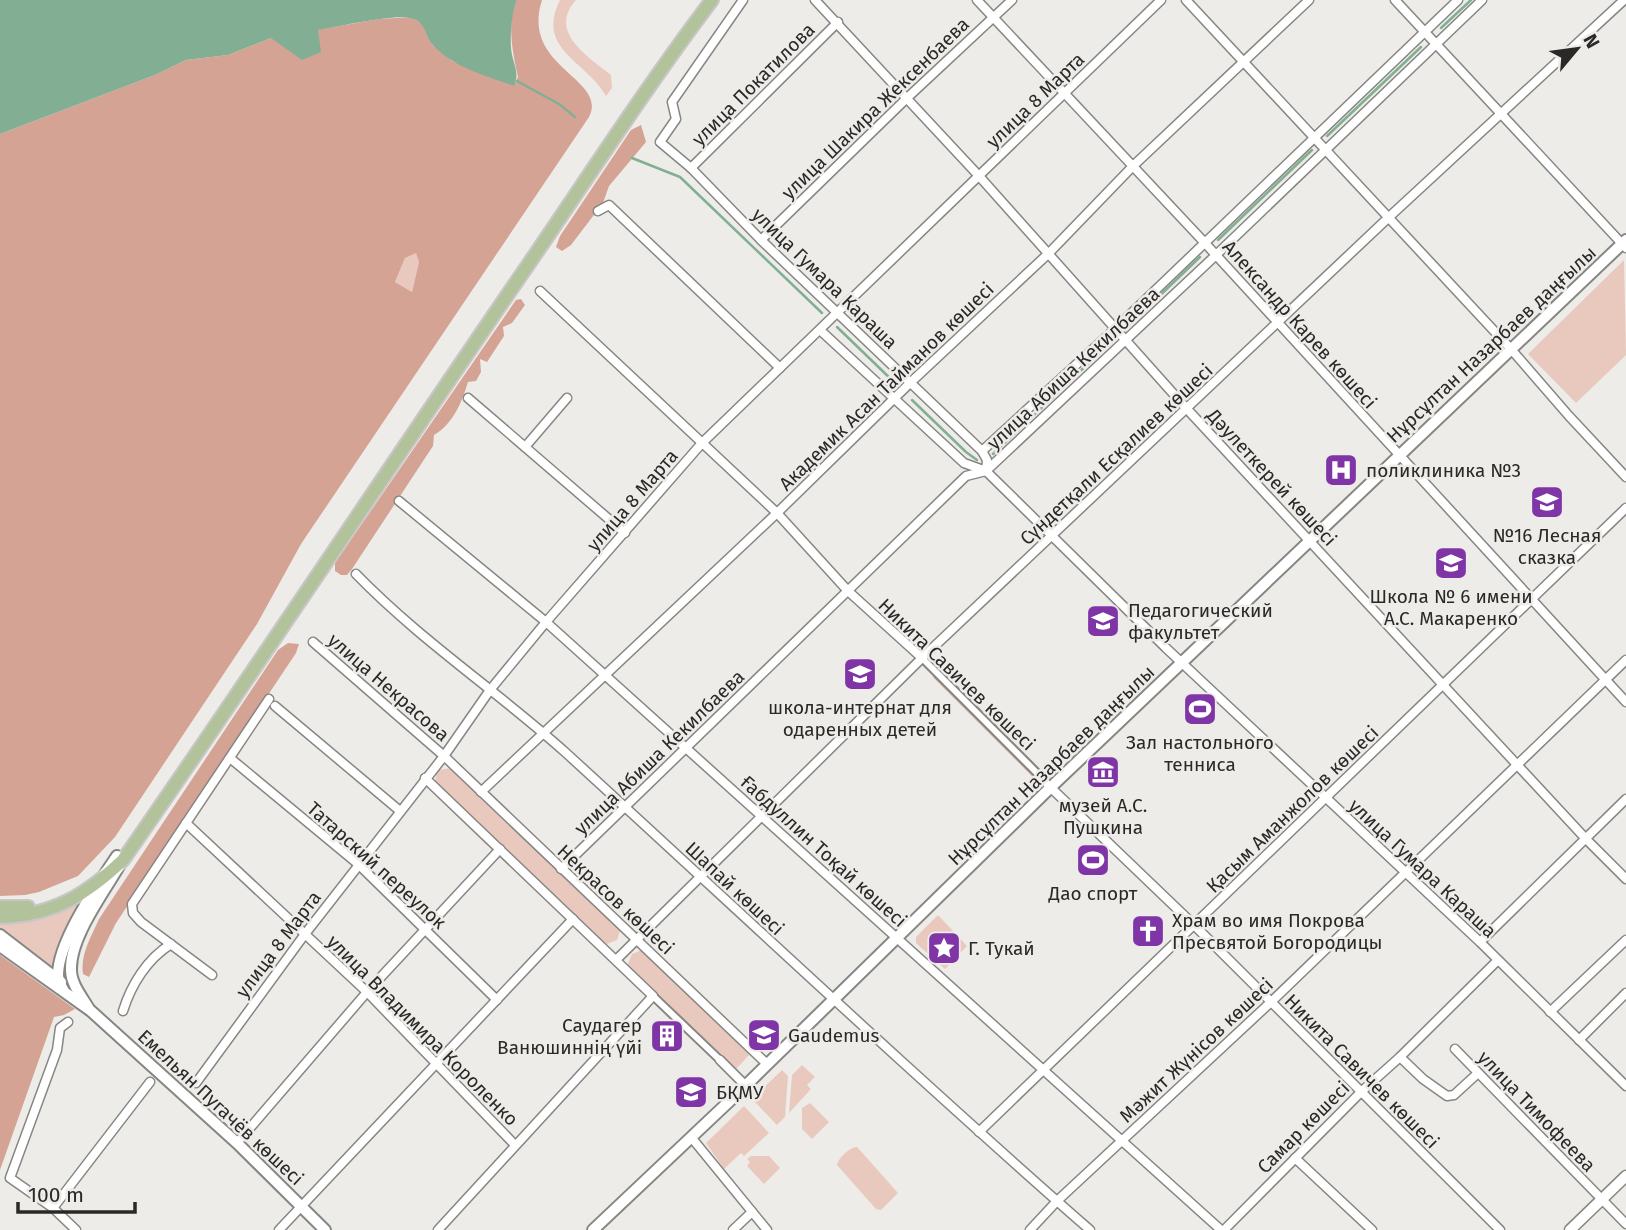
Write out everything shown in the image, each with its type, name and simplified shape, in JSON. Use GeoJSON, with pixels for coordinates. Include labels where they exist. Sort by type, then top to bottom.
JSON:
{"type":"FeatureCollection","features":[{"type":"Feature","properties":{"kind":"main road"},"geometry":{"type":"LineString","coordinates":[[0,907],[26,907],[52,901],[91,879],[120,858],[372,479],[702,0]]}},
{"type":"Feature","properties":{"kind":"main road"},"geometry":{"type":"LineString","coordinates":[[71,998],[58,980],[61,962],[72,930],[98,884],[120,858],[285,626],[478,337],[712,0]]}},
{"type":"Feature","properties":{"kind":"main road","name":"Нұрсұлтан Назарбаев даңғылы"},"geometry":{"type":"LineString","coordinates":[[597,1229],[1049,786],[1182,663],[1510,348],[1625,244]]}},
{"type":"Feature","properties":{"kind":"main road","name":"Емельян Пугачёв көшесі"},"geometry":{"type":"LineString","coordinates":[[90,1011],[74,984],[72,960],[84,927],[120,858]]}},
{"type":"Feature","properties":{"kind":"main road"},"geometry":{"type":"LineString","coordinates":[[0,917],[27,915],[55,907],[98,884]]}},
{"type":"Feature","properties":{"kind":"main road"},"geometry":{"type":"LineString","coordinates":[[0,935],[58,980],[90,1011]]}},
{"type":"Feature","properties":{"kind":"main road","name":"Емельян Пугачёв көшесі"},"geometry":{"type":"LineString","coordinates":[[0,946],[90,1011],[237,1143],[325,1230]]}},
{"type":"Feature","properties":{"kind":"street","name":"улица Гумара Караша"},"geometry":{"type":"LineString","coordinates":[[743,0],[672,102],[676,119],[660,142],[691,168],[761,240],[982,451]]}},
{"type":"Feature","properties":{"kind":"street","name":"Дәулеткерей көшесі"},"geometry":{"type":"LineString","coordinates":[[815,0],[979,176],[1187,409],[1626,879]]}},
{"type":"Feature","properties":{"kind":"street","name":"Александр Карев көшесі"},"geometry":{"type":"LineString","coordinates":[[977,0],[1204,242],[1626,702]]}},
{"type":"Feature","properties":{"kind":"street","name":"улица Шакира Жексенбаева"},"geometry":{"type":"LineString","coordinates":[[761,240],[1012,0]]}},
{"type":"Feature","properties":{"kind":"street","name":"улица 8 Марта"},"geometry":{"type":"LineString","coordinates":[[196,1083],[305,934],[444,756],[491,690],[546,622],[702,443],[1161,0]]}},
{"type":"Feature","properties":{"kind":"street"},"geometry":{"type":"LineString","coordinates":[[1186,0],[1510,348],[1626,477]]}},
{"type":"Feature","properties":{"kind":"street","name":"Академик Асан Тайманов көшесі"},"geometry":{"type":"LineString","coordinates":[[481,792],[1049,253],[1133,166],[1309,0]]}},
{"type":"Feature","properties":{"kind":"street"},"geometry":{"type":"LineString","coordinates":[[1395,0],[1625,244]]}},
{"type":"Feature","properties":{"kind":"street","name":"улица Абиша Кекилбаева"},"geometry":{"type":"LineString","coordinates":[[982,451],[1116,327],[1458,0]]}},
{"type":"Feature","properties":{"kind":"street","name":"улица Абиша Кекилбаева"},"geometry":{"type":"LineString","coordinates":[[561,869],[966,476],[986,471],[1482,0]]}},
{"type":"Feature","properties":{"kind":"street","name":"Сүндетқали Есқалиев көшесі"},"geometry":{"type":"LineString","coordinates":[[616,960],[922,658],[1623,0]]}},
{"type":"Feature","properties":{"kind":"street","name":"улица Покатилова"},"geometry":{"type":"LineString","coordinates":[[691,168],[838,22]]}},
{"type":"Feature","properties":{"kind":"street"},"geometry":{"type":"LineString","coordinates":[[598,211],[609,205],[780,368]]}},
{"type":"Feature","properties":{"kind":"street","name":"Никита Савичев көшесі"},"geometry":{"type":"LineString","coordinates":[[540,291],[777,513],[848,591],[922,658],[1500,1230]]}},
{"type":"Feature","properties":{"kind":"street","name":"улица Гумара Караша"},"geometry":{"type":"LineString","coordinates":[[820,330],[964,463],[986,471],[1182,663],[1480,942],[1626,1086]]}},
{"type":"Feature","properties":{"kind":"street"},"geometry":{"type":"LineString","coordinates":[[468,398],[625,533]]}},
{"type":"Feature","properties":{"kind":"street"},"geometry":{"type":"LineString","coordinates":[[525,447],[567,398]]}},
{"type":"Feature","properties":{"kind":"street"},"geometry":{"type":"LineString","coordinates":[[982,451],[987,460],[986,471]]}},
{"type":"Feature","properties":{"kind":"street","name":"Ғабдуллин Тоқай көшесі"},"geometry":{"type":"LineString","coordinates":[[399,502],[546,622],[1222,1230]]}},
{"type":"Feature","properties":{"kind":"street","name":"Қасым Аманжолов көшесі"},"geometry":{"type":"LineString","coordinates":[[979,1132],[1626,508]]}},
{"type":"Feature","properties":{"kind":"street","name":"Шапай көшесі"},"geometry":{"type":"LineString","coordinates":[[356,574],[381,599],[543,732],[979,1132],[1090,1230]]}},
{"type":"Feature","properties":{"kind":"street","name":"улица Некрасова"},"geometry":{"type":"LineString","coordinates":[[313,642],[444,756]]}},
{"type":"Feature","properties":{"kind":"street","name":"Мәжит Жүнісов көшесі"},"geometry":{"type":"LineString","coordinates":[[1030,1230],[1057,1201],[1271,1002],[1626,660]]}},
{"type":"Feature","properties":{"kind":"street"},"geometry":{"type":"LineString","coordinates":[[212,975],[141,922],[133,913],[132,904],[230,758],[272,702],[400,811]]}},
{"type":"Feature","properties":{"kind":"street","name":"Некрасов көшесі"},"geometry":{"type":"LineString","coordinates":[[444,756],[767,1064]]}},
{"type":"Feature","properties":{"kind":"street","name":"Татарский переулок"},"geometry":{"type":"LineString","coordinates":[[230,758],[358,864],[497,1000]]}},
{"type":"Feature","properties":{"kind":"street"},"geometry":{"type":"LineString","coordinates":[[425,778],[746,1085]]}},
{"type":"Feature","properties":{"kind":"street"},"geometry":{"type":"LineString","coordinates":[[1480,942],[1626,799]]}},
{"type":"Feature","properties":{"kind":"street","name":"улица Владимира Короленко"},"geometry":{"type":"LineString","coordinates":[[186,823],[367,992],[515,1145]]}},
{"type":"Feature","properties":{"kind":"street"},"geometry":{"type":"LineString","coordinates":[[237,1143],[367,992],[499,849]]}},
{"type":"Feature","properties":{"kind":"street"},"geometry":{"type":"LineString","coordinates":[[279,1230],[573,919]]}},
{"type":"Feature","properties":{"kind":"street"},"geometry":{"type":"LineString","coordinates":[[1550,1012],[1626,940]]}},
{"type":"Feature","properties":{"kind":"street"},"geometry":{"type":"LineString","coordinates":[[123,1011],[131,987],[160,951],[171,944]]}},
{"type":"Feature","properties":{"kind":"street","name":"Самар көшесі"},"geometry":{"type":"LineString","coordinates":[[1222,1230],[1497,961]]}},
{"type":"Feature","properties":{"kind":"street"},"geometry":{"type":"LineString","coordinates":[[1579,1040],[1626,993]]}},
{"type":"Feature","properties":{"kind":"street"},"geometry":{"type":"LineString","coordinates":[[438,1230],[653,996]]}},
{"type":"Feature","properties":{"kind":"street"},"geometry":{"type":"LineString","coordinates":[[68,1022],[60,1028],[57,1050],[10,1178],[53,1208],[76,1230]]}},
{"type":"Feature","properties":{"kind":"street","name":"улица Тимофеева"},"geometry":{"type":"LineString","coordinates":[[1455,1049],[1626,1224]]}},
{"type":"Feature","properties":{"kind":"street"},"geometry":{"type":"LineString","coordinates":[[1400,1058],[1423,1080],[1447,1096],[1454,1095],[1478,1073]]}},
{"type":"Feature","properties":{"kind":"street"},"geometry":{"type":"LineString","coordinates":[[53,1208],[150,1082]]}},
{"type":"Feature","properties":{"kind":"street"},"geometry":{"type":"LineString","coordinates":[[691,1137],[766,1230]]}},
{"type":"Feature","properties":{"kind":"street"},"geometry":{"type":"LineString","coordinates":[[1295,1158],[1372,1230]]}},
{"type":"Feature","properties":{"kind":"street"},"geometry":{"type":"LineString","coordinates":[[1570,1230],[1626,1176]]}},
{"type":"Feature","properties":{"kind":"street"},"geometry":{"type":"LineString","coordinates":[[733,1230],[752,1212]]}},
{"type":"Feature","properties":{"kind":"shaded area"},"geometry":{"type":"Polygon","coordinates":[[[0,0],[517,0],[511,36],[516,81],[514,86],[450,59],[430,42],[421,24],[407,17],[396,17],[318,30],[321,52],[302,60],[271,38],[228,55],[186,60],[155,75],[0,134],[0,0]]]}},
{"type":"Feature","properties":{"kind":"shaded area"},"geometry":{"type":"Polygon","coordinates":[[[517,0],[542,0],[539,23],[543,41],[552,57],[587,92],[592,104],[589,117],[301,544],[257,624],[115,837],[78,876],[39,892],[0,896],[0,134],[155,75],[186,60],[228,55],[271,38],[379,19],[412,17],[422,24],[432,44],[452,61],[514,85],[518,77],[512,38],[517,0]],[[416,253],[405,258],[395,282],[412,292],[419,262],[416,253]]]}},
{"type":"Feature","properties":{"kind":"shaded area"},"geometry":{"type":"Polygon","coordinates":[[[560,0],[576,0],[568,12],[566,23],[569,33],[583,52],[611,75],[612,88],[606,96],[559,43],[554,31],[554,17],[560,0]]]}},
{"type":"Feature","properties":{"kind":"shaded area"},"geometry":{"type":"Polygon","coordinates":[[[641,125],[646,142],[609,186],[603,203],[571,245],[562,251],[556,247],[560,236],[631,130],[641,125]]]}},
{"type":"Feature","properties":{"kind":"shaded area"},"geometry":{"type":"Polygon","coordinates":[[[416,252],[419,262],[412,292],[395,282],[405,258],[416,252]]]}},
{"type":"Feature","properties":{"kind":"shaded area"},"geometry":{"type":"Polygon","coordinates":[[[1624,260],[1626,355],[1576,403],[1528,354],[1624,260]]]}},
{"type":"Feature","properties":{"kind":"shaded area"},"geometry":{"type":"Polygon","coordinates":[[[521,299],[525,305],[512,323],[503,327],[504,336],[487,362],[480,359],[481,372],[476,381],[468,382],[456,412],[434,435],[433,446],[352,569],[347,575],[335,571],[335,563],[516,300],[521,299]]]}},
{"type":"Feature","properties":{"kind":"shaded area"},"geometry":{"type":"Polygon","coordinates":[[[288,643],[299,644],[296,653],[116,923],[89,977],[83,974],[85,953],[99,919],[278,650],[288,643]]]}},
{"type":"Feature","properties":{"kind":"shaded area"},"geometry":{"type":"Polygon","coordinates":[[[941,669],[1040,769],[1032,776],[933,677],[941,669]]]}},
{"type":"Feature","properties":{"kind":"shaded area"},"geometry":{"type":"Polygon","coordinates":[[[452,768],[615,924],[620,931],[617,940],[607,944],[600,940],[435,783],[437,770],[452,768]]]}},
{"type":"Feature","properties":{"kind":"shaded area"},"geometry":{"type":"Polygon","coordinates":[[[81,903],[55,963],[51,966],[46,966],[0,929],[0,920],[36,919],[81,903]]]}},
{"type":"Feature","properties":{"kind":"shaded area"},"geometry":{"type":"Polygon","coordinates":[[[938,915],[967,946],[945,969],[916,943],[916,937],[938,915]]]}},
{"type":"Feature","properties":{"kind":"shaded area"},"geometry":{"type":"Polygon","coordinates":[[[642,950],[751,1053],[736,1069],[627,966],[632,954],[642,950]]]}},
{"type":"Feature","properties":{"kind":"shaded area"},"geometry":{"type":"Polygon","coordinates":[[[0,955],[75,1009],[54,1017],[0,1170],[0,955]]]}},
{"type":"Feature","properties":{"kind":"shaded area"},"geometry":{"type":"Polygon","coordinates":[[[802,1065],[815,1077],[807,1085],[811,1089],[789,1113],[792,1075],[802,1065]]]}},
{"type":"Feature","properties":{"kind":"shaded area"},"geometry":{"type":"Polygon","coordinates":[[[782,1070],[788,1076],[785,1117],[777,1125],[752,1099],[782,1070]]]}},
{"type":"Feature","properties":{"kind":"shaded area"},"geometry":{"type":"Polygon","coordinates":[[[810,1103],[829,1122],[812,1139],[802,1129],[802,1108],[810,1103]]]}},
{"type":"Feature","properties":{"kind":"shaded area"},"geometry":{"type":"Polygon","coordinates":[[[744,1106],[769,1133],[744,1156],[741,1153],[724,1169],[706,1143],[744,1106]]]}},
{"type":"Feature","properties":{"kind":"shaded area"},"geometry":{"type":"Polygon","coordinates":[[[857,1147],[898,1193],[881,1210],[876,1209],[837,1165],[845,1153],[857,1147]]]}},
{"type":"Feature","properties":{"kind":"shaded area"},"geometry":{"type":"Polygon","coordinates":[[[751,1156],[769,1156],[780,1168],[764,1184],[747,1166],[750,1162],[747,1159],[751,1156]]]}},
{"type":"Feature","properties":{"kind":"waterway"},"geometry":{"type":"LineString","coordinates":[[1441,28],[1471,0]]}},
{"type":"Feature","properties":{"kind":"waterway"},"geometry":{"type":"LineString","coordinates":[[1327,136],[1421,47]]}},
{"type":"Feature","properties":{"kind":"waterway"},"geometry":{"type":"LineString","coordinates":[[517,81],[559,104],[575,117]]}},
{"type":"Feature","properties":{"kind":"waterway"},"geometry":{"type":"LineString","coordinates":[[1218,240],[1312,150]]}},
{"type":"Feature","properties":{"kind":"waterway"},"geometry":{"type":"LineString","coordinates":[[632,158],[680,177],[822,313]]}},
{"type":"Feature","properties":{"kind":"waterway"},"geometry":{"type":"LineString","coordinates":[[1127,327],[1200,257]]}},
{"type":"Feature","properties":{"kind":"waterway"},"geometry":{"type":"LineString","coordinates":[[837,327],[896,384]]}},
{"type":"Feature","properties":{"kind":"waterway"},"geometry":{"type":"LineString","coordinates":[[993,454],[1114,339]]}},
{"type":"Feature","properties":{"kind":"waterway"},"geometry":{"type":"LineString","coordinates":[[912,400],[977,460]]}},
{"type":"Feature","properties":{"kind":"place","name":"поликлиника №3"},"geometry":{"type":"Point","coordinates":[1341,470]}},
{"type":"Feature","properties":{"kind":"place","name":"№16 Лесная сказка"},"geometry":{"type":"Point","coordinates":[1547,502]}},
{"type":"Feature","properties":{"kind":"place","name":"Школа № 6 имени А.С. Макаренко"},"geometry":{"type":"Point","coordinates":[1451,563]}},
{"type":"Feature","properties":{"kind":"place","name":"Педагогический факультет"},"geometry":{"type":"Point","coordinates":[1103,621]}},
{"type":"Feature","properties":{"kind":"place","name":"школа-интернат для одаренных детей"},"geometry":{"type":"Point","coordinates":[860,674]}},
{"type":"Feature","properties":{"kind":"place","name":"Зал настольного тенниса"},"geometry":{"type":"Point","coordinates":[1200,709]}},
{"type":"Feature","properties":{"kind":"place","name":"музей А.С. Пушкина"},"geometry":{"type":"Point","coordinates":[1103,772]}},
{"type":"Feature","properties":{"kind":"place","name":"Дао спорт"},"geometry":{"type":"Point","coordinates":[1093,860]}},
{"type":"Feature","properties":{"kind":"place","name":"Храм во имя Покрова Пресвятой Богородицы"},"geometry":{"type":"Point","coordinates":[1148,931]}},
{"type":"Feature","properties":{"kind":"place","name":"Г. Тукай"},"geometry":{"type":"Point","coordinates":[944,948]}},
{"type":"Feature","properties":{"kind":"place","name":"Gaudemus"},"geometry":{"type":"Point","coordinates":[764,1035]}},
{"type":"Feature","properties":{"kind":"place","name":"Саудагер Ванюшиннің үйі"},"geometry":{"type":"Point","coordinates":[667,1036]}},
{"type":"Feature","properties":{"kind":"place","name":"БҚМУ"},"geometry":{"type":"Point","coordinates":[691,1092]}}]}
